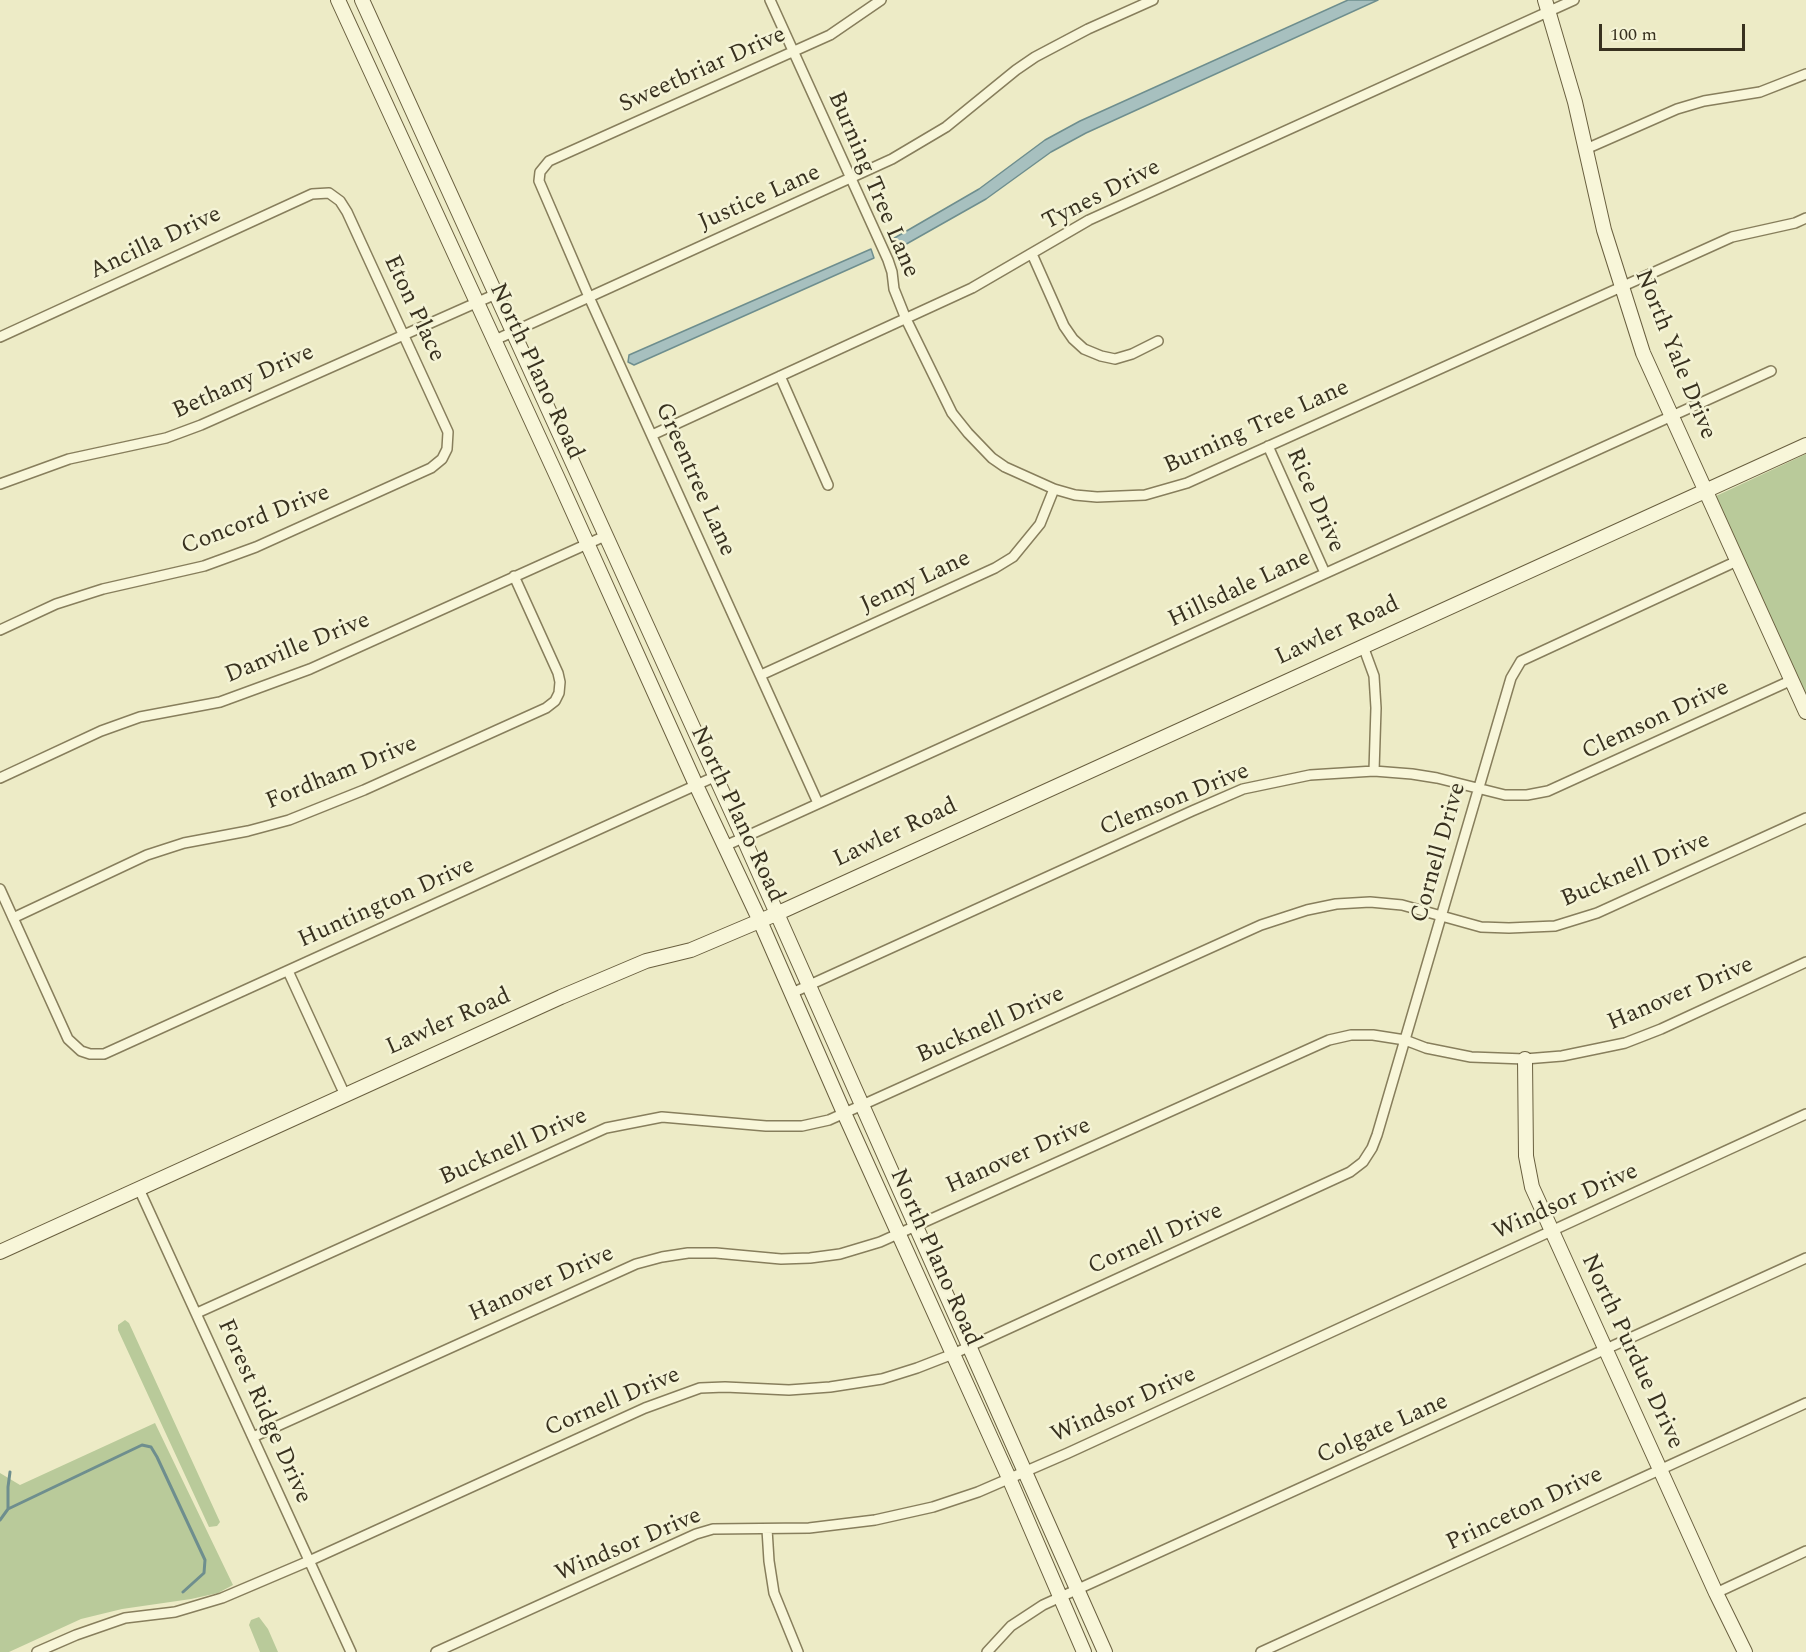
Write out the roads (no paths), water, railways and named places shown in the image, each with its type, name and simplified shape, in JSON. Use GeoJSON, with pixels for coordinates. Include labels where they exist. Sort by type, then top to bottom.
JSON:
{"type":"FeatureCollection","features":[{"type":"Feature","properties":{"kind":"main road","name":"North Plano Road"},"geometry":{"type":"LineString","coordinates":[[338,0],[760,921],[1009,1478],[1084,1652]]}},
{"type":"Feature","properties":{"kind":"main road","name":"North Plano Road"},"geometry":{"type":"LineString","coordinates":[[362,0],[743,837],[1023,1472],[1105,1652]]}},
{"type":"Feature","properties":{"kind":"main road","name":"North Yale Drive"},"geometry":{"type":"LineString","coordinates":[[1547,6],[1575,102],[1604,230],[1620,286],[1644,353],[1806,712]]}},
{"type":"Feature","properties":{"kind":"main road","name":"Lawler Road"},"geometry":{"type":"LineString","coordinates":[[0,1252],[561,997],[646,961],[691,950],[776,914],[1806,445]]}},
{"type":"Feature","properties":{"kind":"main road","name":"North Purdue Drive"},"geometry":{"type":"LineString","coordinates":[[1525,1059],[1526,1156],[1532,1187],[1745,1652]]}},
{"type":"Feature","properties":{"kind":"street","name":"Burning Tree Lane"},"geometry":{"type":"LineString","coordinates":[[770,0],[888,260],[894,289],[906,319],[952,413],[992,458],[1005,467],[1054,489],[1075,495],[1097,497],[1145,495],[1187,483],[1732,237],[1795,223],[1806,218]]}},
{"type":"Feature","properties":{"kind":"street","name":"Sweetbriar Drive"},"geometry":{"type":"LineString","coordinates":[[540,172],[549,161],[830,35],[881,0]]}},
{"type":"Feature","properties":{"kind":"street","name":"Justice Lane"},"geometry":{"type":"LineString","coordinates":[[495,340],[892,159],[970,110],[1016,70],[1035,57],[1088,29],[1153,0]]}},
{"type":"Feature","properties":{"kind":"street","name":"Tynes Drive"},"geometry":{"type":"LineString","coordinates":[[652,435],[972,288],[1099,216],[1450,55],[1547,6],[1574,0]]}},
{"type":"Feature","properties":{"kind":"street"},"geometry":{"type":"LineString","coordinates":[[1586,148],[1677,109],[1704,101],[1760,92],[1806,74]]}},
{"type":"Feature","properties":{"kind":"street","name":"Greentree Lane"},"geometry":{"type":"LineString","coordinates":[[540,172],[541,190],[818,803]]}},
{"type":"Feature","properties":{"kind":"street","name":"Eton Place"},"geometry":{"type":"LineString","coordinates":[[329,193],[340,201],[347,212],[404,334],[448,432],[447,449]]}},
{"type":"Feature","properties":{"kind":"street","name":"Ancilla Drive"},"geometry":{"type":"LineString","coordinates":[[0,338],[312,194],[329,193]]}},
{"type":"Feature","properties":{"kind":"street"},"geometry":{"type":"LineString","coordinates":[[1032,254],[1064,326],[1084,349],[1114,359],[1132,354],[1158,341]]}},
{"type":"Feature","properties":{"kind":"street","name":"Bethany Drive"},"geometry":{"type":"LineString","coordinates":[[0,484],[69,459],[166,438],[193,429],[496,294]]}},
{"type":"Feature","properties":{"kind":"street","name":"Hillsdale Lane"},"geometry":{"type":"LineString","coordinates":[[725,846],[1771,371]]}},
{"type":"Feature","properties":{"kind":"street"},"geometry":{"type":"LineString","coordinates":[[780,376],[828,484]]}},
{"type":"Feature","properties":{"kind":"street","name":"Rice Drive"},"geometry":{"type":"LineString","coordinates":[[1268,446],[1325,573]]}},
{"type":"Feature","properties":{"kind":"street","name":"Concord Drive"},"geometry":{"type":"LineString","coordinates":[[0,630],[56,604],[103,589],[204,566],[256,548],[431,468],[442,459],[447,449]]}},
{"type":"Feature","properties":{"kind":"street","name":"Jenny Lane"},"geometry":{"type":"LineString","coordinates":[[761,675],[995,568],[1014,557],[1040,524],[1054,489]]}},
{"type":"Feature","properties":{"kind":"street","name":"Danville Drive"},"geometry":{"type":"LineString","coordinates":[[0,778],[101,731],[140,717],[220,702],[310,669],[605,536]]}},
{"type":"Feature","properties":{"kind":"street","name":"Cornell Drive"},"geometry":{"type":"LineString","coordinates":[[37,1652],[76,1635],[125,1618],[190,1609],[246,1588],[635,1413],[700,1388],[789,1390],[830,1387],[882,1379],[953,1354],[1350,1172],[1363,1162],[1372,1148],[1511,678],[1521,661],[1737,561]]}},
{"type":"Feature","properties":{"kind":"street","name":"Fordham Drive"},"geometry":{"type":"LineString","coordinates":[[13,918],[147,855],[184,843],[248,831],[289,820],[364,790],[546,708],[555,701],[559,693],[558,673],[514,576]]}},
{"type":"Feature","properties":{"kind":"street"},"geometry":{"type":"LineString","coordinates":[[1363,646],[1374,676],[1376,708],[1374,771]]}},
{"type":"Feature","properties":{"kind":"street","name":"Clemson Drive"},"geometry":{"type":"LineString","coordinates":[[792,993],[1243,789],[1310,775],[1374,771],[1412,774],[1505,795],[1527,795],[1548,791],[1792,680]]}},
{"type":"Feature","properties":{"kind":"street","name":"Huntington Drive"},"geometry":{"type":"LineString","coordinates":[[13,918],[68,1039],[81,1051],[90,1054],[104,1053],[714,777]]}},
{"type":"Feature","properties":{"kind":"street","name":"Bucknell Drive"},"geometry":{"type":"LineString","coordinates":[[197,1313],[606,1128],[662,1117],[766,1126],[802,1126],[829,1120],[1261,925],[1307,910],[1336,904],[1370,902],[1402,905],[1480,927],[1555,926],[1597,913],[1806,819]]}},
{"type":"Feature","properties":{"kind":"street"},"geometry":{"type":"LineString","coordinates":[[0,889],[13,918]]}},
{"type":"Feature","properties":{"kind":"street","name":"Hanover Drive"},"geometry":{"type":"LineString","coordinates":[[253,1437],[636,1264],[688,1253],[716,1253],[781,1259],[820,1257],[879,1242],[1329,1040],[1351,1035],[1373,1035],[1405,1040],[1426,1048],[1471,1057],[1525,1059],[1562,1056],[1625,1043],[1806,962]]}},
{"type":"Feature","properties":{"kind":"street"},"geometry":{"type":"LineString","coordinates":[[288,970],[345,1095]]}},
{"type":"Feature","properties":{"kind":"street","name":"Windsor Drive"},"geometry":{"type":"LineString","coordinates":[[436,1652],[696,1534],[713,1529],[809,1528],[875,1520],[933,1507],[978,1492],[1068,1453],[1806,1114]]}},
{"type":"Feature","properties":{"kind":"street","name":"Forest Ridge Drive"},"geometry":{"type":"LineString","coordinates":[[139,1188],[351,1652]]}},
{"type":"Feature","properties":{"kind":"street","name":"Colgate Lane"},"geometry":{"type":"LineString","coordinates":[[987,1652],[1011,1626],[1043,1605],[1806,1258]]}},
{"type":"Feature","properties":{"kind":"street","name":"Princeton Drive"},"geometry":{"type":"LineString","coordinates":[[1261,1652],[1806,1403]]}},
{"type":"Feature","properties":{"kind":"street"},"geometry":{"type":"LineString","coordinates":[[767,1529],[774,1593],[798,1652]]}},
{"type":"Feature","properties":{"kind":"street"},"geometry":{"type":"LineString","coordinates":[[1716,1593],[1806,1551]]}},
{"type":"Feature","properties":{"kind":"water"},"geometry":{"type":"Polygon","coordinates":[[[1348,0],[1378,0],[1086,133],[1051,152],[986,199],[894,251],[891,240],[979,189],[1045,140],[1080,121],[1348,0]]]}},
{"type":"Feature","properties":{"kind":"water"},"geometry":{"type":"Polygon","coordinates":[[[871,249],[874,258],[634,365],[628,362],[629,355],[871,249]]]}},
{"type":"Feature","properties":{"kind":"waterway"},"geometry":{"type":"LineString","coordinates":[[8,1509],[142,1445],[151,1447],[205,1560],[204,1573],[183,1592]]}},
{"type":"Feature","properties":{"kind":"waterway"},"geometry":{"type":"LineString","coordinates":[[0,1520],[8,1509],[10,1472]]}}]}
